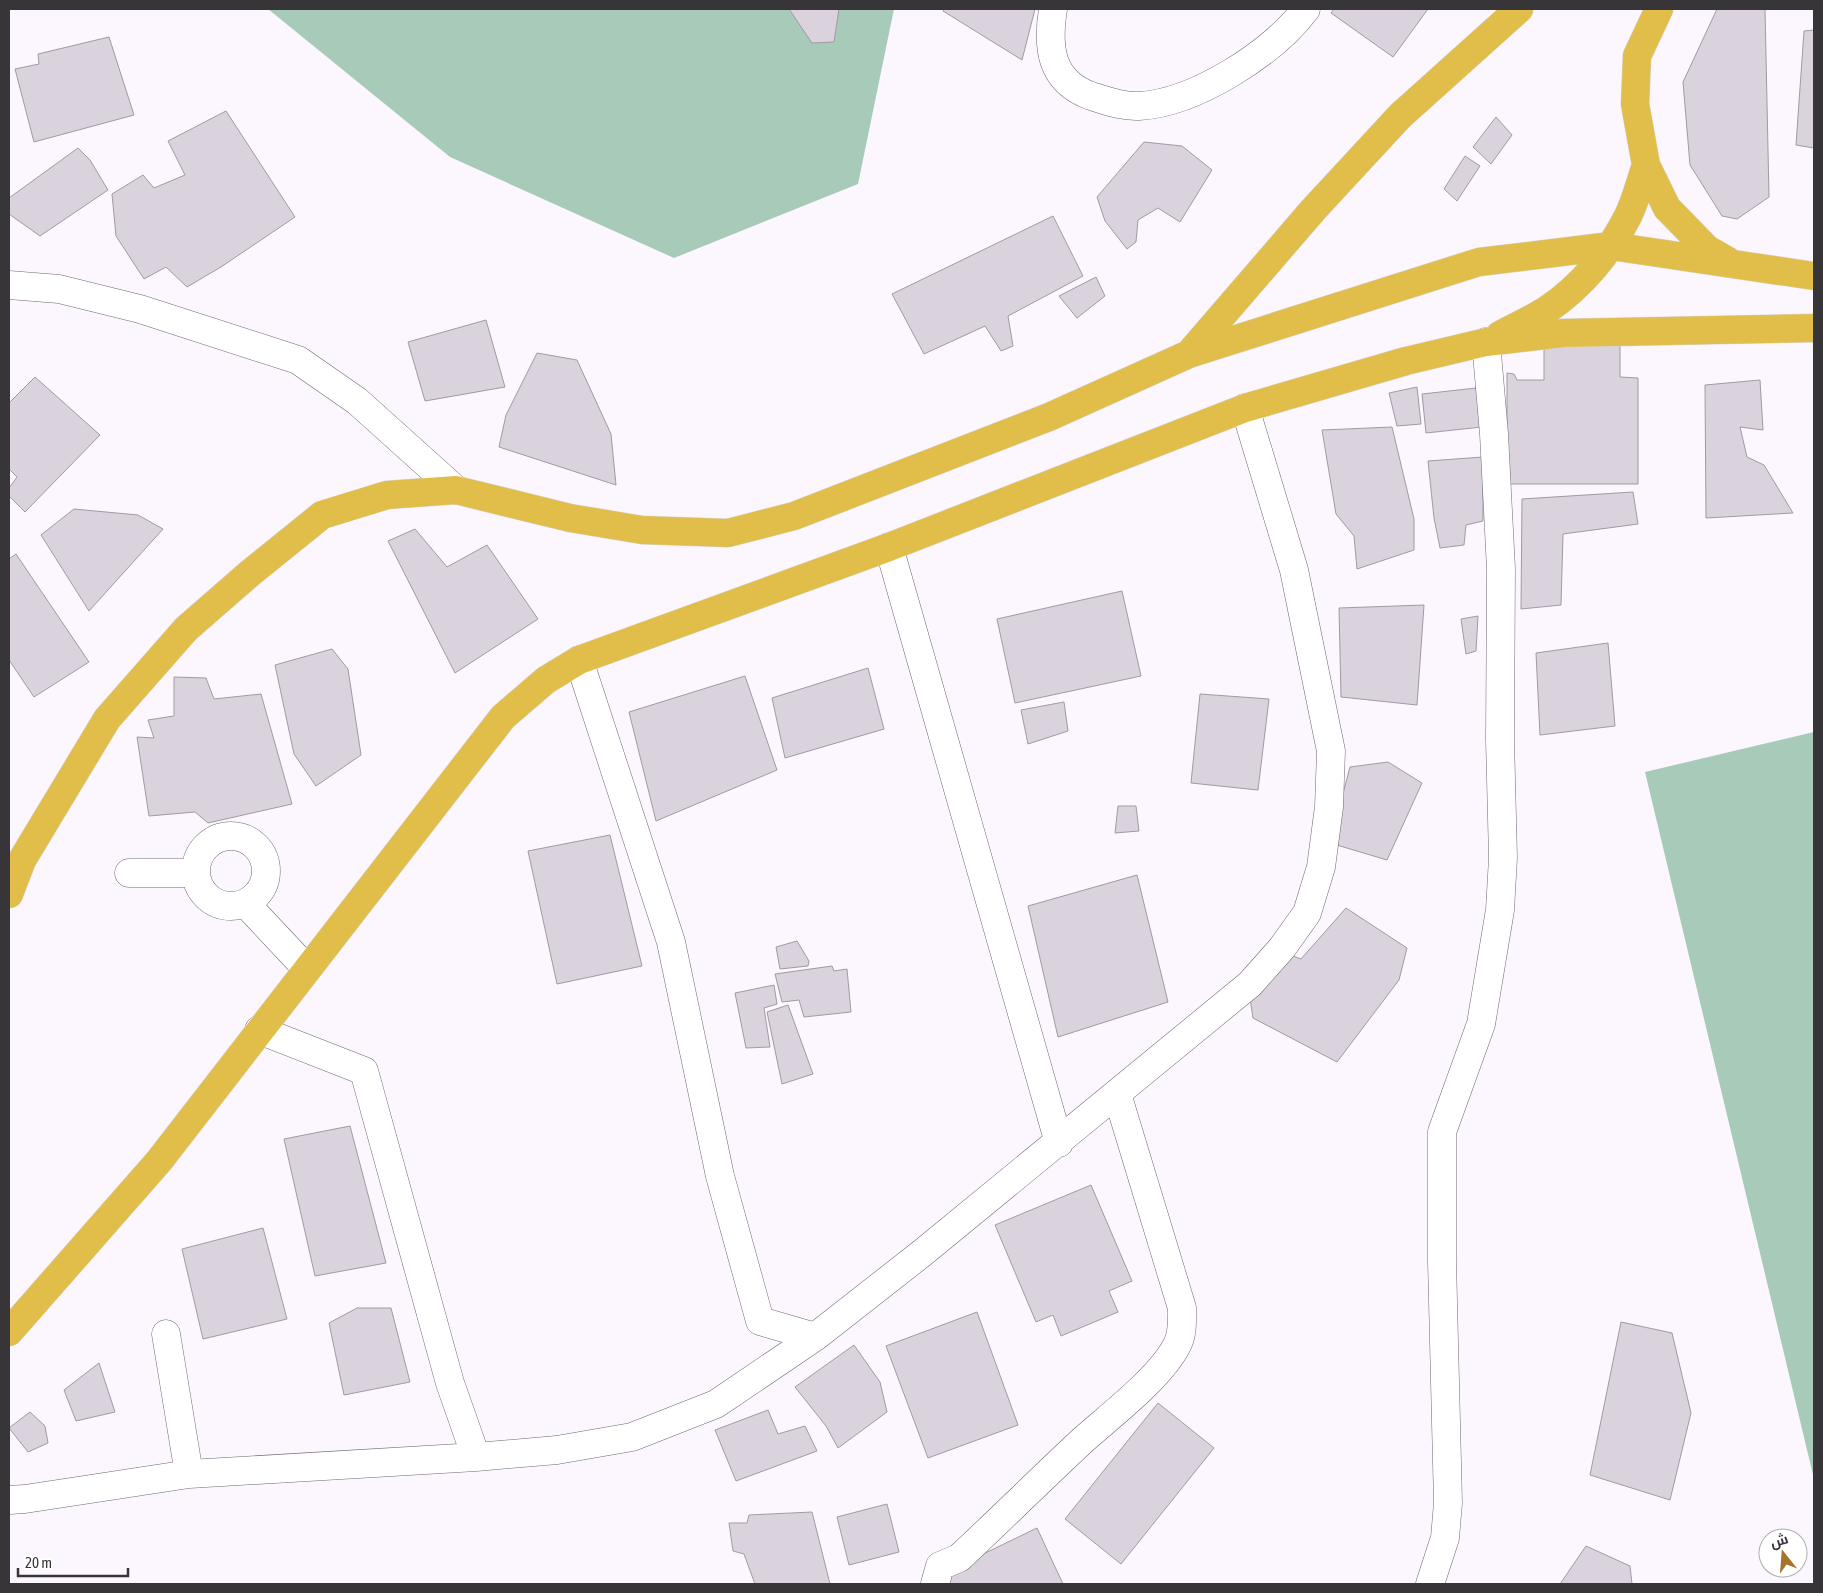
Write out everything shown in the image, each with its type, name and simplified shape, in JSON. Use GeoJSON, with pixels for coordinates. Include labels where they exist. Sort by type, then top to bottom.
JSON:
{"type":"FeatureCollection","features":[{"type":"Feature","properties":{"kind":"highway"},"geometry":{"type":"LineString","coordinates":[[1189,354],[1313,210],[1400,116],[1519,9]]}},
{"type":"Feature","properties":{"kind":"highway"},"geometry":{"type":"LineString","coordinates":[[1659,9],[1637,56],[1635,104],[1646,165],[1667,208],[1707,249],[1731,264]]}},
{"type":"Feature","properties":{"kind":"highway"},"geometry":{"type":"LineString","coordinates":[[1486,342],[1547,310],[1567,295],[1591,271],[1611,246],[1629,215],[1646,165]]}},
{"type":"Feature","properties":{"kind":"highway"},"geometry":{"type":"LineString","coordinates":[[9,894],[16,859],[107,719],[186,629],[249,574],[322,515],[387,495],[456,490],[570,518],[642,530],[728,533],[804,512],[1049,417],[1189,354],[1479,262],[1611,246],[1814,276]]}},
{"type":"Feature","properties":{"kind":"highway"},"geometry":{"type":"LineString","coordinates":[[9,1332],[158,1161],[502,717],[546,680],[579,660],[889,547],[1245,408],[1406,360],[1486,342],[1563,333],[1814,328]]}},
{"type":"Feature","properties":{"kind":"street"},"geometry":{"type":"LineString","coordinates":[[1053,9],[1051,53],[1059,74],[1081,92],[1122,105],[1139,106],[1167,101],[1216,83],[1294,25],[1306,9]]}},
{"type":"Feature","properties":{"kind":"street"},"geometry":{"type":"LineString","coordinates":[[9,284],[59,289],[140,310],[298,360],[357,401],[456,490]]}},
{"type":"Feature","properties":{"kind":"street"},"geometry":{"type":"LineString","coordinates":[[1430,1584],[1445,1538],[1448,1504],[1443,1344],[1442,1132],[1481,1024],[1500,910],[1502,885],[1500,739],[1501,569],[1494,434],[1486,342]]}},
{"type":"Feature","properties":{"kind":"street"},"geometry":{"type":"LineString","coordinates":[[9,1500],[189,1474],[476,1457],[558,1450],[632,1437],[716,1404],[815,1337],[921,1254],[1250,984],[1282,948],[1307,913],[1321,867],[1329,807],[1331,751],[1294,570],[1245,408]]}},
{"type":"Feature","properties":{"kind":"street"},"geometry":{"type":"LineString","coordinates":[[889,547],[1058,1143]]}},
{"type":"Feature","properties":{"kind":"street"},"geometry":{"type":"LineString","coordinates":[[579,660],[671,942],[720,1176],[760,1321],[815,1337]]}},
{"type":"Feature","properties":{"kind":"street"},"geometry":{"type":"LineString","coordinates":[[230,836],[244,838],[255,846],[263,857],[266,870],[264,884],[257,896],[246,904],[232,906],[218,904],[206,897],[199,886],[196,872],[198,859],[205,848],[216,840],[230,836]]}},
{"type":"Feature","properties":{"kind":"street"},"geometry":{"type":"LineString","coordinates":[[129,873],[196,872]]}},
{"type":"Feature","properties":{"kind":"street"},"geometry":{"type":"LineString","coordinates":[[246,904],[307,969]]}},
{"type":"Feature","properties":{"kind":"street"},"geometry":{"type":"LineString","coordinates":[[259,1030],[364,1071],[450,1383],[476,1457]]}},
{"type":"Feature","properties":{"kind":"street"},"geometry":{"type":"LineString","coordinates":[[935,1584],[940,1566],[959,1558],[966,1552],[1059,1462],[1145,1384],[1178,1345],[1183,1327],[1182,1308],[1117,1094]]}},
{"type":"Feature","properties":{"kind":"street"},"geometry":{"type":"LineString","coordinates":[[166,1334],[189,1474]]}},
{"type":"Feature","properties":{"kind":"green space"},"geometry":{"type":"Polygon","coordinates":[[[268,9],[894,9],[858,184],[674,258],[450,157],[268,9]]]}},
{"type":"Feature","properties":{"kind":"green space"},"geometry":{"type":"Polygon","coordinates":[[[1814,732],[1814,1479],[1645,772],[1814,732]]]}},
{"type":"Feature","properties":{"kind":"building"},"geometry":{"type":"Polygon","coordinates":[[[789,9],[839,9],[834,42],[812,43],[789,9]]]}},
{"type":"Feature","properties":{"kind":"building"},"geometry":{"type":"Polygon","coordinates":[[[944,9],[1035,9],[1022,60],[943,11],[944,9]]]}},
{"type":"Feature","properties":{"kind":"building"},"geometry":{"type":"Polygon","coordinates":[[[1334,9],[1428,9],[1393,57],[1331,13],[1334,9]]]}},
{"type":"Feature","properties":{"kind":"building"},"geometry":{"type":"Polygon","coordinates":[[[1717,9],[1765,9],[1769,197],[1737,219],[1722,216],[1690,165],[1683,82],[1717,9]]]}},
{"type":"Feature","properties":{"kind":"building"},"geometry":{"type":"Polygon","coordinates":[[[1814,30],[1814,148],[1796,145],[1804,31],[1814,30]]]}},
{"type":"Feature","properties":{"kind":"building"},"geometry":{"type":"Polygon","coordinates":[[[109,37],[134,115],[34,142],[15,69],[39,64],[38,54],[109,37]]]}},
{"type":"Feature","properties":{"kind":"building"},"geometry":{"type":"Polygon","coordinates":[[[226,111],[295,217],[221,267],[187,287],[166,267],[144,279],[116,236],[112,194],[143,175],[154,188],[185,175],[168,141],[226,111]]]}},
{"type":"Feature","properties":{"kind":"building"},"geometry":{"type":"Polygon","coordinates":[[[1496,117],[1512,135],[1491,164],[1473,147],[1496,117]]]}},
{"type":"Feature","properties":{"kind":"building"},"geometry":{"type":"Polygon","coordinates":[[[1144,142],[1182,146],[1212,170],[1180,222],[1158,208],[1138,220],[1136,242],[1127,249],[1105,221],[1097,197],[1144,142]]]}},
{"type":"Feature","properties":{"kind":"building"},"geometry":{"type":"Polygon","coordinates":[[[78,148],[90,160],[108,190],[40,236],[9,214],[9,198],[78,148]]]}},
{"type":"Feature","properties":{"kind":"building"},"geometry":{"type":"Polygon","coordinates":[[[1465,156],[1480,166],[1457,201],[1444,189],[1465,156]]]}},
{"type":"Feature","properties":{"kind":"building"},"geometry":{"type":"Polygon","coordinates":[[[1053,216],[1083,276],[1008,316],[1013,346],[1001,351],[985,326],[924,354],[892,294],[1053,216]]]}},
{"type":"Feature","properties":{"kind":"building"},"geometry":{"type":"Polygon","coordinates":[[[1096,277],[1105,296],[1077,318],[1059,296],[1096,277]]]}},
{"type":"Feature","properties":{"kind":"building"},"geometry":{"type":"Polygon","coordinates":[[[486,320],[505,387],[425,401],[408,342],[486,320]]]}},
{"type":"Feature","properties":{"kind":"building"},"geometry":{"type":"Polygon","coordinates":[[[1544,343],[1620,343],[1620,377],[1638,378],[1638,484],[1507,484],[1507,373],[1514,374],[1517,380],[1544,380],[1544,343]]]}},
{"type":"Feature","properties":{"kind":"building"},"geometry":{"type":"Polygon","coordinates":[[[537,353],[577,360],[611,434],[616,485],[499,447],[506,415],[537,353]]]}},
{"type":"Feature","properties":{"kind":"building"},"geometry":{"type":"Polygon","coordinates":[[[35,377],[100,435],[25,512],[9,496],[9,488],[17,477],[9,469],[9,403],[35,377]]]}},
{"type":"Feature","properties":{"kind":"building"},"geometry":{"type":"Polygon","coordinates":[[[1760,380],[1763,430],[1740,427],[1747,457],[1764,465],[1793,513],[1706,518],[1705,385],[1760,380]]]}},
{"type":"Feature","properties":{"kind":"building"},"geometry":{"type":"Polygon","coordinates":[[[1417,387],[1421,424],[1397,426],[1389,393],[1417,387]]]}},
{"type":"Feature","properties":{"kind":"building"},"geometry":{"type":"Polygon","coordinates":[[[1476,388],[1482,427],[1426,433],[1422,394],[1476,388]]]}},
{"type":"Feature","properties":{"kind":"building"},"geometry":{"type":"Polygon","coordinates":[[[1392,427],[1414,519],[1414,550],[1357,569],[1354,536],[1336,514],[1322,430],[1392,427]]]}},
{"type":"Feature","properties":{"kind":"building"},"geometry":{"type":"Polygon","coordinates":[[[1483,457],[1483,521],[1466,525],[1464,545],[1440,548],[1434,518],[1428,461],[1483,457]]]}},
{"type":"Feature","properties":{"kind":"building"},"geometry":{"type":"Polygon","coordinates":[[[1633,492],[1638,524],[1563,534],[1561,605],[1521,609],[1522,499],[1633,492]]]}},
{"type":"Feature","properties":{"kind":"building"},"geometry":{"type":"Polygon","coordinates":[[[74,509],[138,515],[163,529],[89,611],[41,535],[74,509]]]}},
{"type":"Feature","properties":{"kind":"building"},"geometry":{"type":"Polygon","coordinates":[[[415,529],[447,567],[487,545],[538,619],[455,673],[388,541],[415,529]]]}},
{"type":"Feature","properties":{"kind":"building"},"geometry":{"type":"Polygon","coordinates":[[[16,554],[89,662],[34,697],[9,660],[9,559],[16,554]]]}},
{"type":"Feature","properties":{"kind":"building"},"geometry":{"type":"Polygon","coordinates":[[[1122,591],[1141,676],[1015,703],[997,619],[1122,591]]]}},
{"type":"Feature","properties":{"kind":"building"},"geometry":{"type":"Polygon","coordinates":[[[1424,605],[1417,705],[1341,697],[1339,608],[1424,605]]]}},
{"type":"Feature","properties":{"kind":"building"},"geometry":{"type":"Polygon","coordinates":[[[1478,616],[1476,651],[1466,654],[1461,619],[1478,616]]]}},
{"type":"Feature","properties":{"kind":"building"},"geometry":{"type":"Polygon","coordinates":[[[1608,643],[1615,726],[1540,735],[1536,653],[1608,643]]]}},
{"type":"Feature","properties":{"kind":"building"},"geometry":{"type":"Polygon","coordinates":[[[332,649],[348,669],[361,755],[316,786],[294,754],[275,665],[332,649]]]}},
{"type":"Feature","properties":{"kind":"building"},"geometry":{"type":"Polygon","coordinates":[[[868,668],[884,729],[785,758],[772,698],[868,668]]]}},
{"type":"Feature","properties":{"kind":"building"},"geometry":{"type":"Polygon","coordinates":[[[745,676],[777,770],[656,821],[629,712],[745,676]]]}},
{"type":"Feature","properties":{"kind":"building"},"geometry":{"type":"Polygon","coordinates":[[[174,677],[206,678],[214,699],[261,694],[292,804],[208,823],[195,812],[149,816],[137,737],[154,738],[148,720],[174,716],[174,677]]]}},
{"type":"Feature","properties":{"kind":"building"},"geometry":{"type":"Polygon","coordinates":[[[1200,694],[1269,699],[1258,790],[1191,783],[1200,694]]]}},
{"type":"Feature","properties":{"kind":"building"},"geometry":{"type":"Polygon","coordinates":[[[1064,702],[1068,731],[1028,744],[1021,710],[1064,702]]]}},
{"type":"Feature","properties":{"kind":"building"},"geometry":{"type":"Polygon","coordinates":[[[1388,762],[1422,783],[1387,860],[1330,843],[1350,767],[1388,762]]]}},
{"type":"Feature","properties":{"kind":"building"},"geometry":{"type":"Polygon","coordinates":[[[1118,806],[1136,806],[1139,831],[1115,833],[1118,806]]]}},
{"type":"Feature","properties":{"kind":"building"},"geometry":{"type":"Polygon","coordinates":[[[610,835],[642,966],[557,984],[528,851],[610,835]]]}},
{"type":"Feature","properties":{"kind":"building"},"geometry":{"type":"Polygon","coordinates":[[[1137,875],[1168,1002],[1058,1037],[1028,906],[1137,875]]]}},
{"type":"Feature","properties":{"kind":"building"},"geometry":{"type":"Polygon","coordinates":[[[1346,908],[1407,948],[1399,980],[1337,1062],[1253,1018],[1250,998],[1288,954],[1301,959],[1346,908]]]}},
{"type":"Feature","properties":{"kind":"building"},"geometry":{"type":"Polygon","coordinates":[[[797,941],[809,961],[808,966],[780,969],[776,947],[797,941]]]}},
{"type":"Feature","properties":{"kind":"building"},"geometry":{"type":"Polygon","coordinates":[[[832,966],[834,971],[847,969],[851,1012],[804,1017],[799,1000],[782,1002],[775,974],[832,966]]]}},
{"type":"Feature","properties":{"kind":"building"},"geometry":{"type":"Polygon","coordinates":[[[774,985],[777,1004],[764,1008],[770,1047],[746,1048],[735,993],[774,985]]]}},
{"type":"Feature","properties":{"kind":"building"},"geometry":{"type":"Polygon","coordinates":[[[788,1005],[813,1074],[782,1084],[767,1012],[788,1005]]]}},
{"type":"Feature","properties":{"kind":"building"},"geometry":{"type":"Polygon","coordinates":[[[350,1126],[386,1263],[315,1276],[284,1139],[350,1126]]]}},
{"type":"Feature","properties":{"kind":"building"},"geometry":{"type":"Polygon","coordinates":[[[1091,1185],[1132,1281],[1109,1291],[1118,1312],[1061,1336],[1053,1315],[1036,1322],[995,1225],[1091,1185]]]}},
{"type":"Feature","properties":{"kind":"building"},"geometry":{"type":"Polygon","coordinates":[[[263,1228],[287,1319],[203,1339],[182,1249],[263,1228]]]}},
{"type":"Feature","properties":{"kind":"building"},"geometry":{"type":"Polygon","coordinates":[[[357,1308],[391,1308],[410,1382],[344,1395],[329,1323],[357,1308]]]}},
{"type":"Feature","properties":{"kind":"building"},"geometry":{"type":"Polygon","coordinates":[[[977,1312],[1018,1425],[928,1458],[886,1346],[977,1312]]]}},
{"type":"Feature","properties":{"kind":"building"},"geometry":{"type":"Polygon","coordinates":[[[1621,1322],[1672,1333],[1691,1413],[1670,1500],[1590,1475],[1621,1322]]]}},
{"type":"Feature","properties":{"kind":"building"},"geometry":{"type":"Polygon","coordinates":[[[854,1345],[880,1382],[887,1412],[838,1448],[826,1426],[795,1387],[854,1345]]]}},
{"type":"Feature","properties":{"kind":"building"},"geometry":{"type":"Polygon","coordinates":[[[99,1363],[115,1412],[76,1421],[64,1390],[99,1363]]]}},
{"type":"Feature","properties":{"kind":"building"},"geometry":{"type":"Polygon","coordinates":[[[1158,1403],[1214,1448],[1121,1564],[1065,1519],[1158,1403]]]}},
{"type":"Feature","properties":{"kind":"building"},"geometry":{"type":"Polygon","coordinates":[[[768,1410],[778,1434],[805,1426],[817,1451],[736,1481],[715,1430],[768,1410]]]}},
{"type":"Feature","properties":{"kind":"building"},"geometry":{"type":"Polygon","coordinates":[[[30,1412],[45,1426],[48,1443],[28,1452],[9,1428],[30,1412]]]}},
{"type":"Feature","properties":{"kind":"building"},"geometry":{"type":"Polygon","coordinates":[[[887,1504],[899,1552],[849,1565],[837,1517],[887,1504]]]}},
{"type":"Feature","properties":{"kind":"building"},"geometry":{"type":"Polygon","coordinates":[[[812,1512],[830,1584],[755,1584],[744,1554],[733,1551],[729,1523],[747,1523],[749,1515],[812,1512]]]}},
{"type":"Feature","properties":{"kind":"building"},"geometry":{"type":"Polygon","coordinates":[[[1037,1528],[1063,1584],[948,1584],[944,1573],[1037,1528]]]}},
{"type":"Feature","properties":{"kind":"building"},"geometry":{"type":"Polygon","coordinates":[[[1586,1546],[1630,1566],[1632,1584],[1560,1584],[1586,1546]]]}}]}
